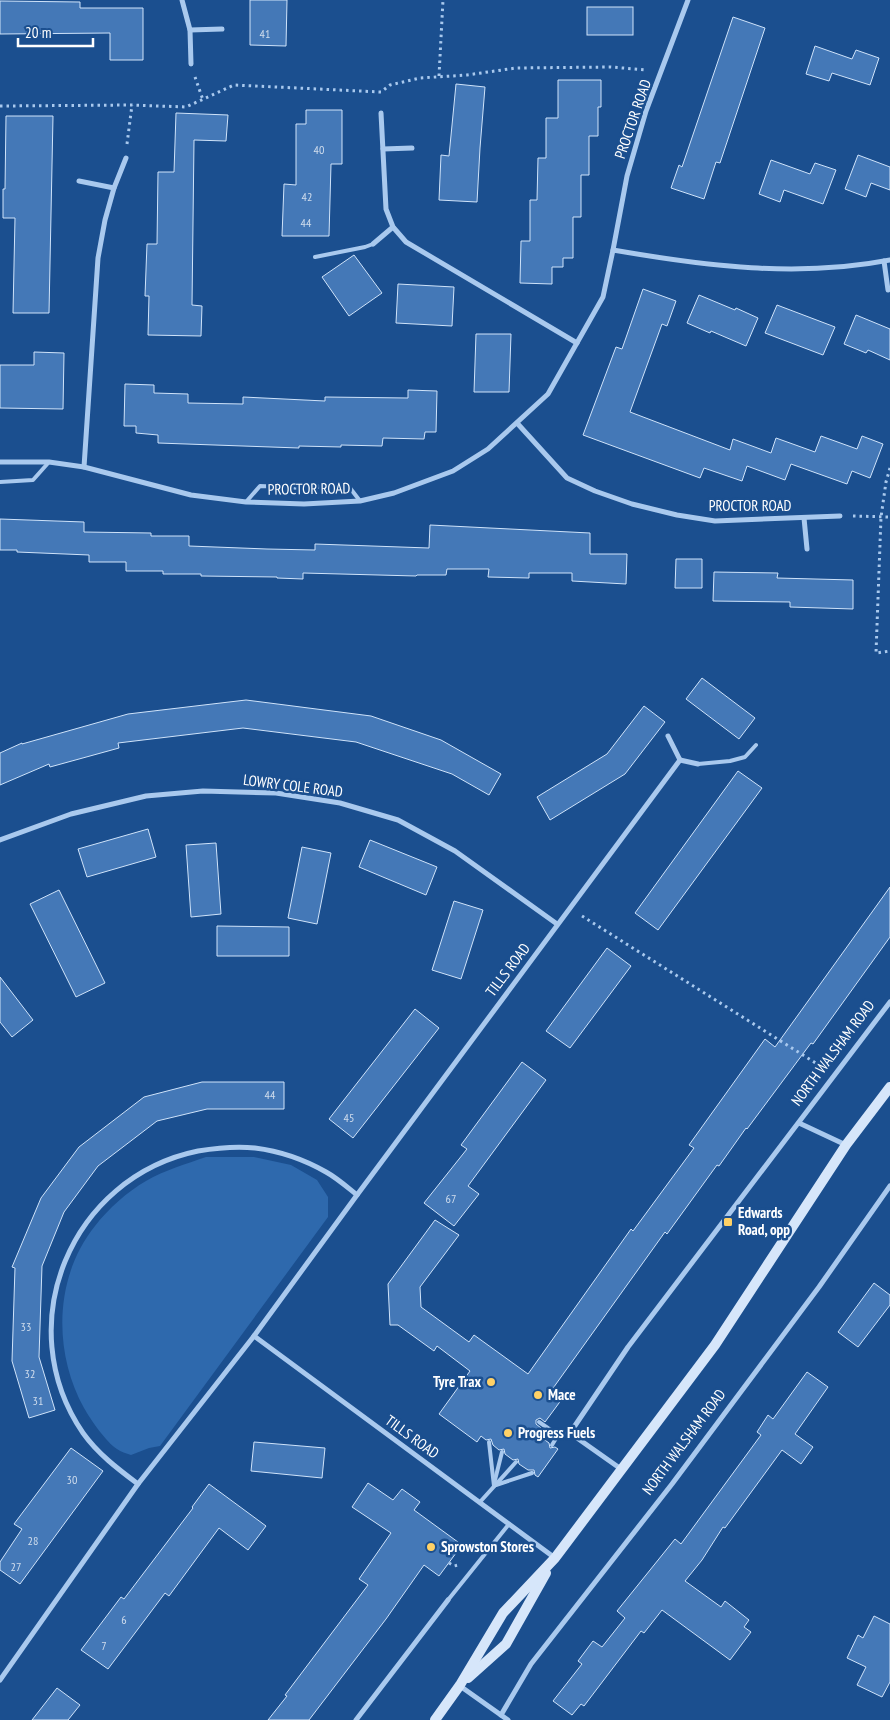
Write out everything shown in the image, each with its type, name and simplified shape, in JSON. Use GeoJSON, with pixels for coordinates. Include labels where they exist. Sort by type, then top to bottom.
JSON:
{"type":"FeatureCollection","features":[{"type":"Feature","properties":{"kind":"main road"},"geometry":{"type":"LineString","coordinates":[[460,1685],[506,1644],[555,1558],[714,1345],[846,1145],[890,1087]]}},
{"type":"Feature","properties":{"kind":"main road"},"geometry":{"type":"LineString","coordinates":[[436,1720],[460,1685],[502,1613],[555,1558]]}},
{"type":"Feature","properties":{"kind":"street"},"geometry":{"type":"LineString","coordinates":[[182,0],[190,30],[192,64]]}},
{"type":"Feature","properties":{"kind":"street","name":"PROCTOR ROAD"},"geometry":{"type":"LineString","coordinates":[[0,462],[50,462],[84,467],[191,495],[246,502],[304,504],[360,501],[394,493],[453,471],[488,449],[548,394],[603,296],[627,176],[646,111],[663,71],[688,0]]}},
{"type":"Feature","properties":{"kind":"street"},"geometry":{"type":"LineString","coordinates":[[190,30],[222,29]]}},
{"type":"Feature","properties":{"kind":"street"},"geometry":{"type":"LineString","coordinates":[[381,113],[386,209],[393,227],[406,242],[577,343]]}},
{"type":"Feature","properties":{"kind":"street"},"geometry":{"type":"LineString","coordinates":[[382,149],[412,148]]}},
{"type":"Feature","properties":{"kind":"street"},"geometry":{"type":"LineString","coordinates":[[84,467],[98,258],[105,220],[114,188],[126,158]]}},
{"type":"Feature","properties":{"kind":"street"},"geometry":{"type":"LineString","coordinates":[[79,181],[114,188]]}},
{"type":"Feature","properties":{"kind":"street"},"geometry":{"type":"LineString","coordinates":[[373,244],[393,227]]}},
{"type":"Feature","properties":{"kind":"street"},"geometry":{"type":"LineString","coordinates":[[613,250],[684,262],[748,268],[811,269],[887,260],[888,290]]}},
{"type":"Feature","properties":{"kind":"street","name":"PROCTOR ROAD"},"geometry":{"type":"LineString","coordinates":[[517,423],[567,478],[595,491],[632,504],[677,515],[715,521],[840,516]]}},
{"type":"Feature","properties":{"kind":"street","name":"PROCTOR ROAD"},"geometry":{"type":"LineString","coordinates":[[804,518],[807,549]]}},
{"type":"Feature","properties":{"kind":"street"},"geometry":{"type":"LineString","coordinates":[[668,736],[680,760],[698,764]]}},
{"type":"Feature","properties":{"kind":"street","name":"TILLS ROAD"},"geometry":{"type":"LineString","coordinates":[[0,1680],[138,1484],[254,1336],[680,760]]}},
{"type":"Feature","properties":{"kind":"street","name":"LOWRY COLE ROAD"},"geometry":{"type":"LineString","coordinates":[[0,840],[71,814],[146,796],[204,790],[285,795],[340,803],[398,820],[455,851],[557,924]]}},
{"type":"Feature","properties":{"kind":"street","name":"NORTH WALSHAM ROAD"},"geometry":{"type":"LineString","coordinates":[[570,1433],[628,1347],[890,1002]]}},
{"type":"Feature","properties":{"kind":"street","name":"NORTH WALSHAM ROAD"},"geometry":{"type":"LineString","coordinates":[[799,1123],[846,1145]]}},
{"type":"Feature","properties":{"kind":"street"},"geometry":{"type":"LineString","coordinates":[[138,1484],[108,1462],[83,1433],[65,1400],[54,1364],[51,1326],[56,1288],[68,1252],[88,1220],[113,1192],[144,1170],[179,1155],[216,1148],[254,1148],[292,1156],[326,1172],[357,1195]]}},
{"type":"Feature","properties":{"kind":"street","name":"NORTH WALSHAM ROAD"},"geometry":{"type":"LineString","coordinates":[[501,1715],[531,1664],[672,1484],[819,1287],[890,1186]]}},
{"type":"Feature","properties":{"kind":"street","name":"TILLS ROAD"},"geometry":{"type":"LineString","coordinates":[[254,1336],[555,1558]]}},
{"type":"Feature","properties":{"kind":"street"},"geometry":{"type":"LineString","coordinates":[[570,1433],[620,1469]]}},
{"type":"Feature","properties":{"kind":"street"},"geometry":{"type":"LineString","coordinates":[[356,1720],[448,1600]]}},
{"type":"Feature","properties":{"kind":"street"},"geometry":{"type":"LineString","coordinates":[[460,1685],[508,1720]]}},
{"type":"Feature","properties":{"kind":"lane"},"geometry":{"type":"LineString","coordinates":[[315,257],[373,244]]}},
{"type":"Feature","properties":{"kind":"lane"},"geometry":{"type":"LineString","coordinates":[[0,482],[33,480],[50,462]]}},
{"type":"Feature","properties":{"kind":"lane"},"geometry":{"type":"LineString","coordinates":[[246,502],[260,486],[304,488],[346,484],[360,501]]}},
{"type":"Feature","properties":{"kind":"lane"},"geometry":{"type":"LineString","coordinates":[[698,764],[730,761],[745,757],[756,745]]}},
{"type":"Feature","properties":{"kind":"lane"},"geometry":{"type":"LineString","coordinates":[[539,1422],[558,1435]]}},
{"type":"Feature","properties":{"kind":"lane"},"geometry":{"type":"LineString","coordinates":[[537,1434],[558,1435],[570,1433]]}},
{"type":"Feature","properties":{"kind":"lane"},"geometry":{"type":"LineString","coordinates":[[552,1445],[558,1435]]}},
{"type":"Feature","properties":{"kind":"lane"},"geometry":{"type":"LineString","coordinates":[[488,1442],[494,1486]]}},
{"type":"Feature","properties":{"kind":"lane"},"geometry":{"type":"LineString","coordinates":[[494,1486],[502,1452]]}},
{"type":"Feature","properties":{"kind":"lane"},"geometry":{"type":"LineString","coordinates":[[480,1502],[516,1462]]}},
{"type":"Feature","properties":{"kind":"lane"},"geometry":{"type":"LineString","coordinates":[[494,1486],[532,1473]]}},
{"type":"Feature","properties":{"kind":"lane"},"geometry":{"type":"LineString","coordinates":[[448,1600],[509,1524]]}},
{"type":"Feature","properties":{"kind":"path"},"geometry":{"type":"LineString","coordinates":[[439,76],[443,0]]}},
{"type":"Feature","properties":{"kind":"path"},"geometry":{"type":"LineString","coordinates":[[192,64],[203,100]]}},
{"type":"Feature","properties":{"kind":"path"},"geometry":{"type":"LineString","coordinates":[[0,106],[132,105],[186,107],[234,85],[381,92],[390,85],[420,78],[466,75],[516,68],[611,67],[663,71]]}},
{"type":"Feature","properties":{"kind":"path"},"geometry":{"type":"LineString","coordinates":[[126,158],[132,105]]}},
{"type":"Feature","properties":{"kind":"path"},"geometry":{"type":"LineString","coordinates":[[890,468],[880,517],[876,653],[890,651]]}},
{"type":"Feature","properties":{"kind":"path"},"geometry":{"type":"LineString","coordinates":[[840,516],[890,517]]}},
{"type":"Feature","properties":{"kind":"path"},"geometry":{"type":"LineString","coordinates":[[569,908],[835,1075]]}},
{"type":"Feature","properties":{"kind":"path"},"geometry":{"type":"LineString","coordinates":[[450,1563],[454,1566]]}},
{"type":"Feature","properties":{"kind":"shaded area"},"geometry":{"type":"Polygon","coordinates":[[[206,1157],[254,1157],[291,1165],[317,1180],[328,1197],[328,1217],[160,1446],[131,1455],[117,1449],[104,1436],[84,1408],[74,1386],[67,1363],[63,1339],[62,1315],[65,1291],[81,1246],[100,1219],[112,1207],[125,1195],[153,1177],[206,1157]]]}},
{"type":"Feature","properties":{"kind":"building"},"geometry":{"type":"Polygon","coordinates":[[[250,0],[287,0],[286,46],[250,45],[250,0]]]}},
{"type":"Feature","properties":{"kind":"building"},"geometry":{"type":"Polygon","coordinates":[[[0,1],[80,2],[80,8],[143,8],[143,60],[110,60],[110,33],[0,34],[0,1]]]}},
{"type":"Feature","properties":{"kind":"building"},"geometry":{"type":"Polygon","coordinates":[[[587,7],[633,7],[633,35],[587,35],[587,7]]]}},
{"type":"Feature","properties":{"kind":"building"},"geometry":{"type":"Polygon","coordinates":[[[733,17],[765,28],[720,163],[716,162],[704,199],[671,188],[679,165],[682,167],[733,17]]]}},
{"type":"Feature","properties":{"kind":"building"},"geometry":{"type":"Polygon","coordinates":[[[815,46],[852,59],[856,50],[879,58],[870,85],[832,73],[829,81],[806,74],[815,46]]]}},
{"type":"Feature","properties":{"kind":"building"},"geometry":{"type":"Polygon","coordinates":[[[558,80],[601,80],[601,107],[598,107],[598,136],[589,136],[589,175],[581,175],[581,217],[573,217],[573,258],[563,258],[563,267],[552,267],[552,284],[520,283],[521,241],[530,241],[530,200],[537,200],[538,158],[546,158],[546,118],[558,118],[558,80]]]}},
{"type":"Feature","properties":{"kind":"building"},"geometry":{"type":"Polygon","coordinates":[[[456,84],[485,87],[477,202],[439,200],[441,155],[449,156],[456,84]]]}},
{"type":"Feature","properties":{"kind":"building"},"geometry":{"type":"Polygon","coordinates":[[[306,110],[342,110],[342,164],[331,164],[329,236],[282,236],[284,184],[296,185],[296,124],[306,124],[306,110]]]}},
{"type":"Feature","properties":{"kind":"building"},"geometry":{"type":"Polygon","coordinates":[[[176,113],[228,115],[226,141],[194,140],[192,305],[202,306],[201,336],[148,335],[149,296],[145,296],[147,244],[157,244],[158,172],[174,172],[176,113]]]}},
{"type":"Feature","properties":{"kind":"building"},"geometry":{"type":"Polygon","coordinates":[[[6,116],[53,116],[49,313],[13,313],[15,218],[3,218],[6,116]]]}},
{"type":"Feature","properties":{"kind":"building"},"geometry":{"type":"Polygon","coordinates":[[[858,155],[890,167],[890,190],[871,183],[866,197],[845,189],[858,155]]]}},
{"type":"Feature","properties":{"kind":"building"},"geometry":{"type":"Polygon","coordinates":[[[771,160],[810,174],[815,163],[836,170],[823,204],[784,190],[780,202],[759,194],[771,160]]]}},
{"type":"Feature","properties":{"kind":"building"},"geometry":{"type":"Polygon","coordinates":[[[354,255],[382,293],[349,316],[322,277],[354,255]]]}},
{"type":"Feature","properties":{"kind":"building"},"geometry":{"type":"Polygon","coordinates":[[[398,284],[454,287],[452,326],[396,323],[398,284]]]}},
{"type":"Feature","properties":{"kind":"building"},"geometry":{"type":"Polygon","coordinates":[[[643,289],[676,301],[667,326],[662,324],[630,412],[730,450],[733,439],[771,453],[776,438],[815,452],[821,436],[857,449],[862,436],[883,444],[870,478],[852,471],[847,484],[791,464],[785,480],[747,466],[742,481],[704,468],[700,478],[583,435],[616,347],[622,349],[643,289]]]}},
{"type":"Feature","properties":{"kind":"building"},"geometry":{"type":"Polygon","coordinates":[[[699,295],[758,318],[746,346],[687,323],[699,295]]]}},
{"type":"Feature","properties":{"kind":"building"},"geometry":{"type":"Polygon","coordinates":[[[777,305],[835,327],[823,355],[765,333],[777,305]]]}},
{"type":"Feature","properties":{"kind":"building"},"geometry":{"type":"Polygon","coordinates":[[[856,315],[890,329],[890,360],[868,350],[866,353],[844,344],[856,315]]]}},
{"type":"Feature","properties":{"kind":"building"},"geometry":{"type":"Polygon","coordinates":[[[476,334],[511,334],[509,392],[474,392],[476,334]]]}},
{"type":"Feature","properties":{"kind":"building"},"geometry":{"type":"Polygon","coordinates":[[[34,352],[64,353],[63,409],[0,408],[0,365],[34,365],[34,352]]]}},
{"type":"Feature","properties":{"kind":"building"},"geometry":{"type":"Polygon","coordinates":[[[125,384],[154,385],[154,393],[188,394],[188,403],[243,404],[243,397],[325,401],[325,397],[408,398],[408,390],[437,391],[436,432],[425,432],[424,439],[383,438],[382,446],[299,446],[299,448],[158,443],[158,435],[136,433],[136,426],[124,426],[125,384]]]}},
{"type":"Feature","properties":{"kind":"building"},"geometry":{"type":"Polygon","coordinates":[[[0,519],[84,522],[84,532],[151,533],[151,536],[189,536],[189,546],[267,549],[315,550],[315,544],[429,548],[430,525],[590,533],[590,554],[627,554],[626,584],[572,581],[572,573],[529,573],[529,578],[488,577],[489,569],[447,569],[446,575],[416,576],[303,573],[303,579],[163,574],[163,571],[126,571],[126,562],[89,562],[89,555],[0,550],[0,519]]]}},
{"type":"Feature","properties":{"kind":"building"},"geometry":{"type":"Polygon","coordinates":[[[676,559],[702,559],[702,588],[675,588],[676,559]]]}},
{"type":"Feature","properties":{"kind":"building"},"geometry":{"type":"Polygon","coordinates":[[[714,572],[778,573],[777,578],[853,580],[853,609],[790,607],[790,602],[713,601],[714,572]]]}},
{"type":"Feature","properties":{"kind":"building"},"geometry":{"type":"Polygon","coordinates":[[[702,678],[755,718],[739,739],[686,699],[702,678]]]}},
{"type":"Feature","properties":{"kind":"building"},"geometry":{"type":"Polygon","coordinates":[[[246,700],[371,716],[441,740],[501,774],[489,795],[452,774],[356,742],[243,728],[118,743],[119,748],[50,767],[49,764],[0,785],[0,753],[22,743],[128,714],[246,700]]]}},
{"type":"Feature","properties":{"kind":"building"},"geometry":{"type":"Polygon","coordinates":[[[644,706],[665,722],[625,774],[550,820],[537,797],[607,754],[644,706]]]}},
{"type":"Feature","properties":{"kind":"building"},"geometry":{"type":"Polygon","coordinates":[[[738,771],[762,788],[658,930],[635,913],[738,771]]]}},
{"type":"Feature","properties":{"kind":"building"},"geometry":{"type":"Polygon","coordinates":[[[148,829],[156,857],[87,877],[78,849],[148,829]]]}},
{"type":"Feature","properties":{"kind":"building"},"geometry":{"type":"Polygon","coordinates":[[[370,840],[437,867],[426,895],[359,867],[370,840]]]}},
{"type":"Feature","properties":{"kind":"building"},"geometry":{"type":"Polygon","coordinates":[[[216,843],[221,914],[191,917],[186,845],[216,843]]]}},
{"type":"Feature","properties":{"kind":"building"},"geometry":{"type":"Polygon","coordinates":[[[302,847],[331,853],[317,924],[288,918],[302,847]]]}},
{"type":"Feature","properties":{"kind":"building"},"geometry":{"type":"Polygon","coordinates":[[[890,887],[890,937],[813,1044],[811,1043],[719,1166],[717,1165],[667,1234],[665,1232],[551,1391],[562,1399],[545,1422],[540,1418],[536,1420],[536,1424],[541,1428],[533,1434],[535,1437],[542,1438],[549,1443],[550,1448],[555,1447],[558,1449],[538,1477],[535,1475],[534,1470],[528,1470],[519,1464],[518,1459],[513,1460],[505,1454],[504,1449],[499,1450],[493,1445],[491,1439],[486,1440],[481,1436],[477,1442],[439,1414],[470,1371],[437,1346],[434,1351],[398,1325],[390,1325],[388,1284],[435,1220],[459,1235],[420,1287],[421,1307],[469,1342],[474,1335],[528,1374],[631,1229],[633,1231],[694,1148],[689,1145],[765,1039],[775,1047],[890,887]]]}},
{"type":"Feature","properties":{"kind":"building"},"geometry":{"type":"Polygon","coordinates":[[[59,890],[105,983],[76,997],[30,904],[59,890]]]}},
{"type":"Feature","properties":{"kind":"building"},"geometry":{"type":"Polygon","coordinates":[[[454,901],[483,910],[461,979],[432,970],[454,901]]]}},
{"type":"Feature","properties":{"kind":"building"},"geometry":{"type":"Polygon","coordinates":[[[217,926],[289,927],[289,956],[217,956],[217,926]]]}},
{"type":"Feature","properties":{"kind":"building"},"geometry":{"type":"Polygon","coordinates":[[[607,948],[631,966],[570,1048],[546,1031],[607,948]]]}},
{"type":"Feature","properties":{"kind":"building"},"geometry":{"type":"Polygon","coordinates":[[[0,977],[33,1020],[12,1037],[0,1022],[0,977]]]}},
{"type":"Feature","properties":{"kind":"building"},"geometry":{"type":"Polygon","coordinates":[[[415,1009],[439,1028],[353,1138],[329,1119],[415,1009]]]}},
{"type":"Feature","properties":{"kind":"building"},"geometry":{"type":"Polygon","coordinates":[[[522,1062],[546,1080],[468,1186],[479,1194],[454,1226],[424,1203],[467,1149],[461,1145],[522,1062]]]}},
{"type":"Feature","properties":{"kind":"building"},"geometry":{"type":"Polygon","coordinates":[[[202,1082],[284,1082],[284,1109],[207,1109],[157,1121],[98,1166],[64,1212],[42,1266],[39,1357],[55,1410],[29,1418],[12,1361],[15,1268],[12,1267],[41,1198],[79,1147],[144,1097],[202,1082]]]}},
{"type":"Feature","properties":{"kind":"building"},"geometry":{"type":"Polygon","coordinates":[[[874,1283],[890,1295],[890,1305],[858,1347],[838,1332],[874,1283]]]}},
{"type":"Feature","properties":{"kind":"building"},"geometry":{"type":"Polygon","coordinates":[[[807,1372],[828,1387],[795,1434],[813,1447],[801,1464],[782,1450],[725,1528],[723,1527],[702,1560],[685,1581],[721,1607],[725,1601],[749,1620],[744,1627],[751,1632],[730,1660],[662,1610],[644,1633],[641,1631],[584,1706],[581,1704],[572,1715],[553,1701],[582,1664],[578,1661],[593,1641],[602,1647],[625,1618],[617,1611],[675,1539],[681,1544],[761,1435],[757,1432],[768,1415],[773,1419],[807,1372]]]}},
{"type":"Feature","properties":{"kind":"building"},"geometry":{"type":"Polygon","coordinates":[[[254,1442],[325,1448],[322,1478],[251,1471],[254,1442]]]}},
{"type":"Feature","properties":{"kind":"building"},"geometry":{"type":"Polygon","coordinates":[[[71,1448],[103,1471],[20,1584],[0,1570],[0,1562],[22,1529],[14,1524],[71,1448]]]}},
{"type":"Feature","properties":{"kind":"building"},"geometry":{"type":"Polygon","coordinates":[[[368,1483],[393,1500],[402,1489],[420,1502],[414,1510],[462,1545],[439,1576],[424,1565],[386,1619],[309,1720],[268,1720],[368,1585],[359,1579],[391,1533],[352,1507],[368,1483]]]}},
{"type":"Feature","properties":{"kind":"building"},"geometry":{"type":"Polygon","coordinates":[[[209,1484],[266,1526],[248,1550],[219,1528],[169,1596],[165,1593],[108,1669],[81,1650],[121,1597],[124,1599],[209,1484]]]}},
{"type":"Feature","properties":{"kind":"building"},"geometry":{"type":"Polygon","coordinates":[[[874,1616],[890,1624],[890,1682],[882,1697],[857,1685],[866,1667],[847,1658],[858,1635],[863,1638],[874,1616]]]}},
{"type":"Feature","properties":{"kind":"building"},"geometry":{"type":"Polygon","coordinates":[[[57,1688],[80,1705],[68,1720],[32,1720],[57,1688]]]}},
{"type":"Feature","properties":{"kind":"place","name":"Edwards Road, opp"},"geometry":{"type":"Point","coordinates":[728,1222]}},
{"type":"Feature","properties":{"kind":"place","name":"Tyre Trax"},"geometry":{"type":"Point","coordinates":[491,1382]}},
{"type":"Feature","properties":{"kind":"place","name":"Mace"},"geometry":{"type":"Point","coordinates":[538,1395]}},
{"type":"Feature","properties":{"kind":"place","name":"Progress Fuels"},"geometry":{"type":"Point","coordinates":[508,1433]}},
{"type":"Feature","properties":{"kind":"place","name":"Sprowston Stores"},"geometry":{"type":"Point","coordinates":[431,1547]}}]}
